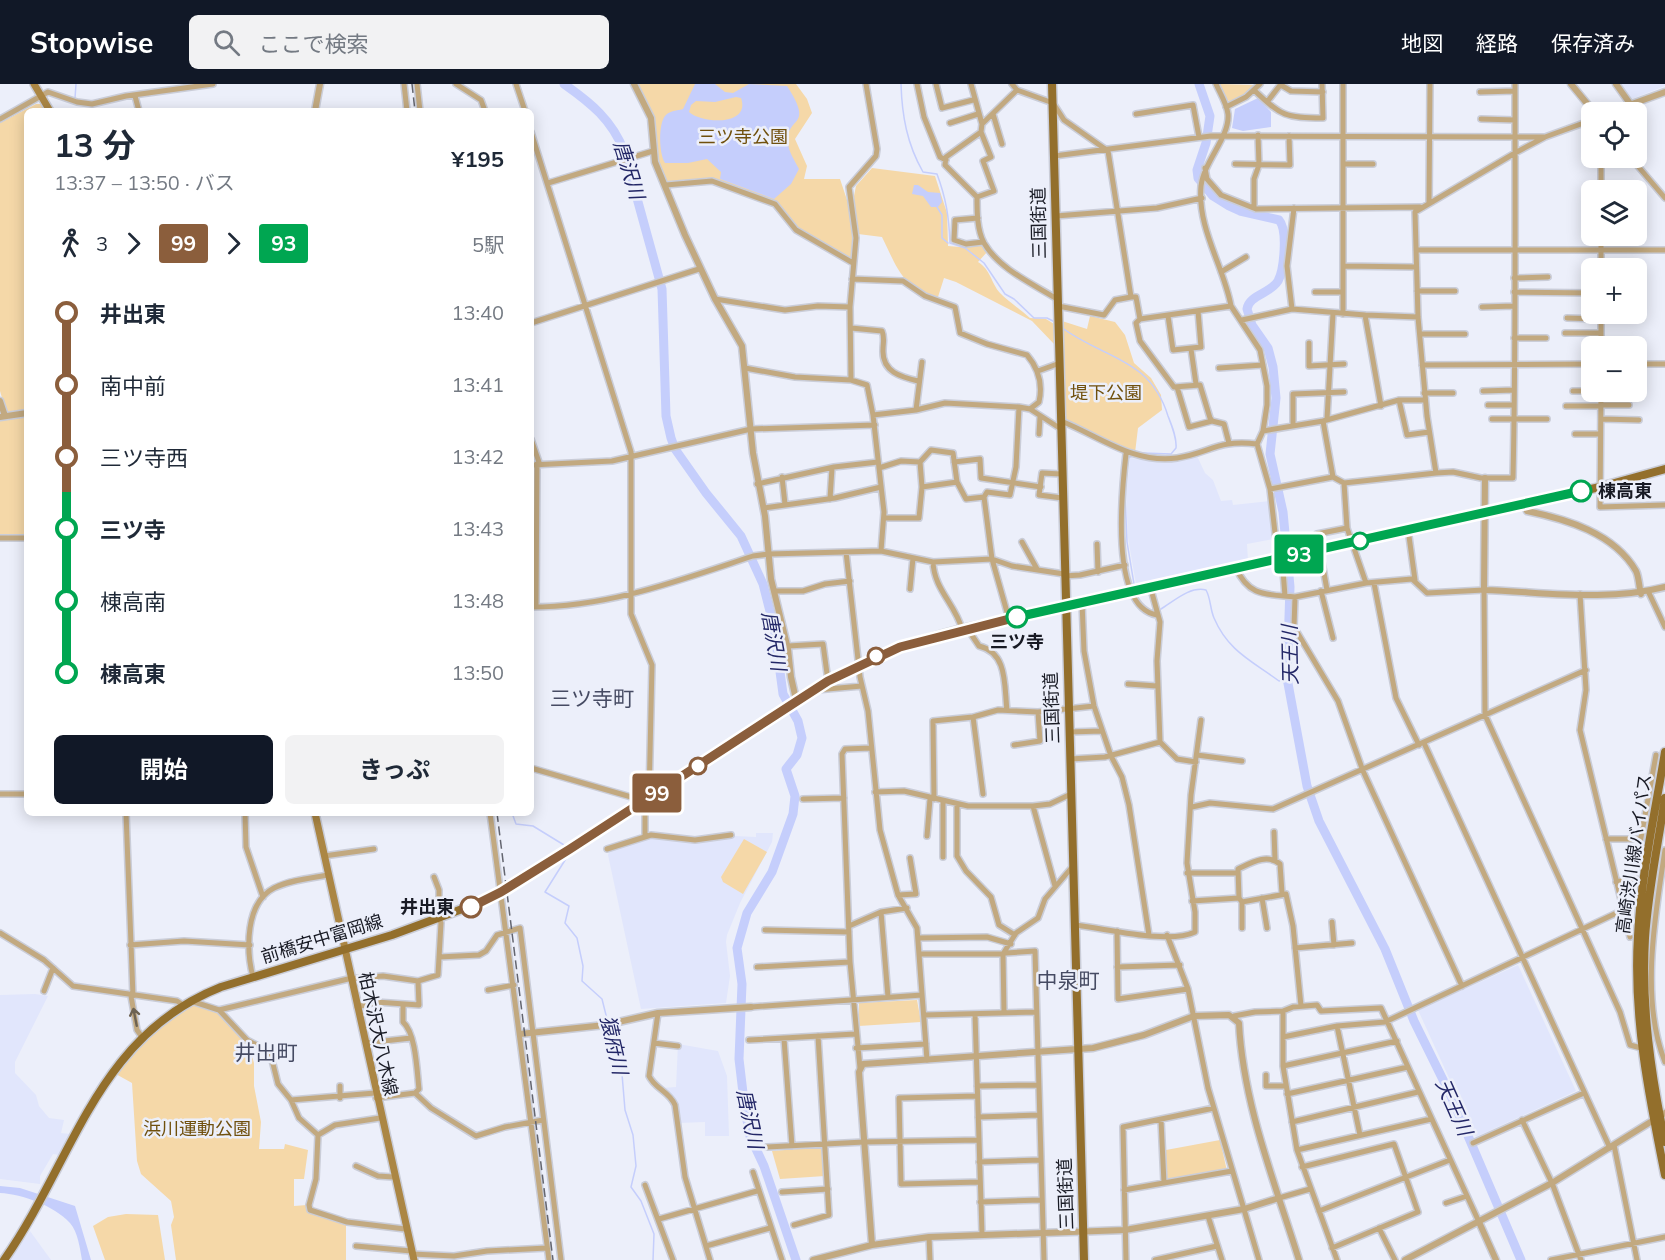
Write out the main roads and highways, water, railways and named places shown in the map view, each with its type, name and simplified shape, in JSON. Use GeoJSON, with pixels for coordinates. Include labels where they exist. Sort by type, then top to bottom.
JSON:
{"type":"FeatureCollection","features":[{"type":"Feature","properties":{"kind":"main road"},"geometry":{"type":"LineString","coordinates":[[34,84],[48,108]]}},
{"type":"Feature","properties":{"kind":"main road","name":"三国街道"},"geometry":{"type":"LineString","coordinates":[[1052,84],[1084,1260]]}},
{"type":"Feature","properties":{"kind":"main road","name":"前橋安中富岡線"},"geometry":{"type":"LineString","coordinates":[[4,1260],[109,1077],[142,1037],[187,1003],[221,987],[439,918],[501,892],[647,800],[813,690],[860,664],[900,647],[965,629],[1600,487],[1665,469]]}},
{"type":"Feature","properties":{"kind":"main road","name":"高崎渋川線バイパス"},"geometry":{"type":"LineString","coordinates":[[1661,753],[1641,897],[1637,1000],[1641,1048],[1660,1117],[1665,1175]]}},
{"type":"Feature","properties":{"kind":"main road","name":"高崎渋川線バイパス"},"geometry":{"type":"LineString","coordinates":[[1665,798],[1650,897],[1645,968],[1648,1050],[1665,1142]]}},
{"type":"Feature","properties":{"kind":"main road","name":"柏木沢大八木線"},"geometry":{"type":"LineString","coordinates":[[316,816],[346,949],[393,1177],[412,1255]]}},
{"type":"Feature","properties":{"kind":"water"},"geometry":{"type":"Polygon","coordinates":[[[695,84],[715,84],[725,92],[733,93],[749,84],[787,86],[799,109],[799,115],[791,128],[788,142],[799,169],[791,184],[774,199],[720,179],[721,172],[707,159],[688,163],[665,163],[661,153],[660,139],[663,120],[669,113],[683,109],[695,84]],[[741,98],[715,102],[696,101],[691,105],[689,112],[704,119],[732,118],[739,114],[742,107],[741,98]]]}},
{"type":"Feature","properties":{"kind":"water"},"geometry":{"type":"Polygon","coordinates":[[[1258,98],[1271,112],[1271,127],[1243,131],[1232,128],[1235,109],[1258,98]]]}},
{"type":"Feature","properties":{"kind":"water"},"geometry":{"type":"Polygon","coordinates":[[[914,185],[928,192],[940,193],[942,202],[938,207],[931,207],[923,196],[912,194],[914,185]]]}},
{"type":"Feature","properties":{"kind":"water"},"geometry":{"type":"Polygon","coordinates":[[[0,1186],[20,1188],[75,1206],[91,1260],[82,1260],[75,1231],[70,1223],[56,1211],[38,1202],[0,1193],[0,1186]]]}},
{"type":"Feature","properties":{"kind":"waterway"},"geometry":{"type":"LineString","coordinates":[[75,98],[76,84]]}},
{"type":"Feature","properties":{"kind":"waterway","name":"唐沢川"},"geometry":{"type":"LineString","coordinates":[[564,84],[600,113],[613,130],[624,151],[662,289],[666,416],[671,438],[675,449],[706,493],[741,536],[763,584],[774,627],[783,694],[798,721],[802,738],[797,755],[786,769],[795,796],[793,814],[772,872],[747,913],[737,948],[742,984],[739,1059],[745,1110],[750,1136],[764,1166],[796,1260]]}},
{"type":"Feature","properties":{"kind":"waterway"},"geometry":{"type":"LineString","coordinates":[[901,84],[904,119],[909,140],[923,172],[937,174],[943,191],[950,243],[965,248],[984,263],[1005,294],[1014,299],[1034,318],[1047,318],[1055,322]]}},
{"type":"Feature","properties":{"kind":"waterway","name":"天王川"},"geometry":{"type":"LineString","coordinates":[[1199,84],[1210,116],[1206,143],[1197,170],[1198,178],[1213,196],[1229,206],[1240,211],[1279,220],[1282,225],[1283,260],[1278,281],[1256,297],[1247,309],[1252,325],[1268,348],[1273,367],[1276,398],[1270,454],[1283,512],[1290,587],[1287,678],[1307,786],[1319,821],[1385,949],[1414,1021],[1451,1096],[1521,1260]]}},
{"type":"Feature","properties":{"kind":"waterway"},"geometry":{"type":"LineString","coordinates":[[937,207],[942,215],[942,238],[948,243]]}},
{"type":"Feature","properties":{"kind":"waterway"},"geometry":{"type":"LineString","coordinates":[[1061,327],[1137,370],[1150,382],[1160,397],[1174,432],[1176,448],[1171,454],[1143,453]]}},
{"type":"Feature","properties":{"kind":"waterway"},"geometry":{"type":"LineString","coordinates":[[1126,481],[1128,458],[1133,456]]}},
{"type":"Feature","properties":{"kind":"waterway"},"geometry":{"type":"LineString","coordinates":[[1125,495],[1127,542],[1134,584]]}},
{"type":"Feature","properties":{"kind":"waterway"},"geometry":{"type":"LineString","coordinates":[[1161,609],[1188,592],[1206,590],[1214,618],[1226,639],[1250,661],[1279,681],[1287,678]]}},
{"type":"Feature","properties":{"kind":"waterway","name":"猿府川"},"geometry":{"type":"LineString","coordinates":[[513,816],[516,824],[533,826],[564,845]]}},
{"type":"Feature","properties":{"kind":"waterway","name":"猿府川"},"geometry":{"type":"LineString","coordinates":[[567,857],[545,892],[569,906],[565,923],[577,938],[583,966],[582,981],[602,999],[608,1023]]}},
{"type":"Feature","properties":{"kind":"waterway","name":"猿府川"},"geometry":{"type":"LineString","coordinates":[[609,1027],[621,1062],[625,1110],[633,1135],[636,1166],[631,1187],[641,1201],[654,1234],[653,1260]]}},
{"type":"Feature","properties":{"kind":"railway"},"geometry":{"type":"LineString","coordinates":[[412,84],[415,108]]}},
{"type":"Feature","properties":{"kind":"railway"},"geometry":{"type":"LineString","coordinates":[[497,816],[553,1260]]}},
{"type":"Feature","properties":{"kind":"place","name":"棟高東"},"geometry":{"type":"Point","coordinates":[1581,491]}},
{"type":"Feature","properties":{"kind":"place","name":"三ツ寺"},"geometry":{"type":"Point","coordinates":[1017,617]}},
{"type":"Feature","properties":{"kind":"place","name":"井出東"},"geometry":{"type":"Point","coordinates":[471,907]}},
{"type":"Feature","properties":{"kind":"district","name":"三ツ寺町"},"geometry":{"type":"Point","coordinates":[592,699]}},
{"type":"Feature","properties":{"kind":"district","name":"中泉町"},"geometry":{"type":"Point","coordinates":[1068,981]}},
{"type":"Feature","properties":{"kind":"district","name":"井出町"},"geometry":{"type":"Point","coordinates":[266,1053]}},
{"type":"Feature","properties":{"kind":"park label","name":"三ツ寺公園"},"geometry":{"type":"Point","coordinates":[743,137]}},
{"type":"Feature","properties":{"kind":"park label","name":"堤下公園"},"geometry":{"type":"Point","coordinates":[1106,393]}},
{"type":"Feature","properties":{"kind":"park label","name":"浜川運動公園"},"geometry":{"type":"Point","coordinates":[197,1129]}}]}
